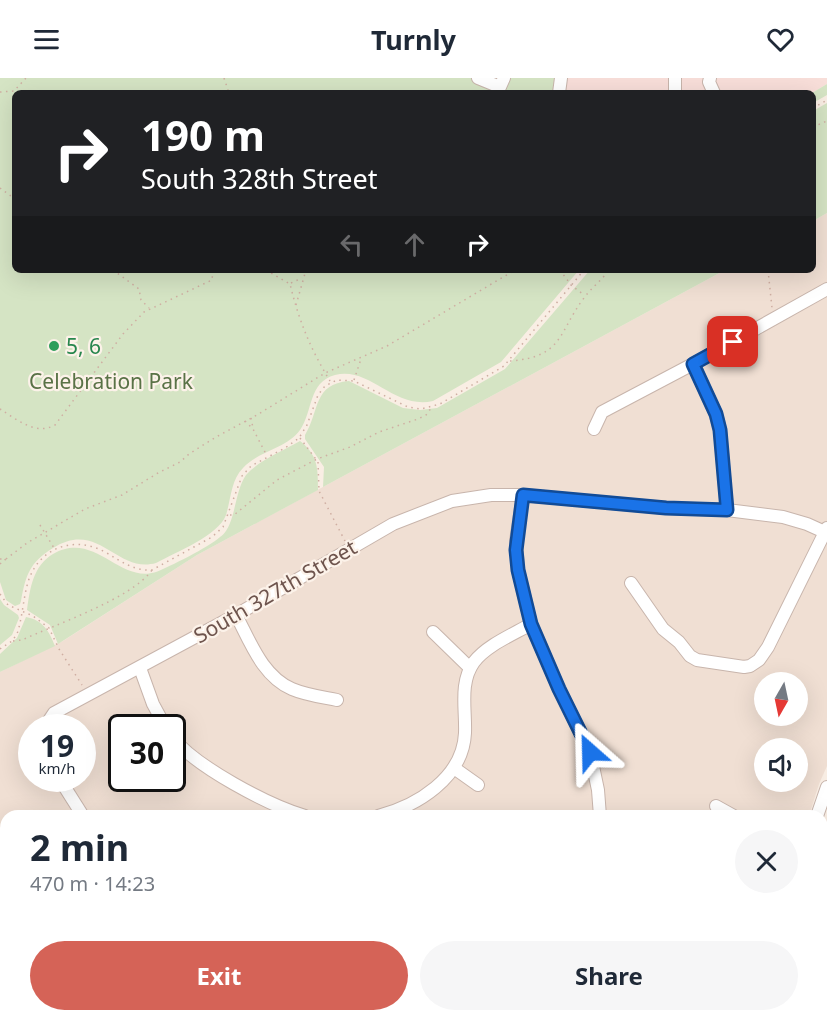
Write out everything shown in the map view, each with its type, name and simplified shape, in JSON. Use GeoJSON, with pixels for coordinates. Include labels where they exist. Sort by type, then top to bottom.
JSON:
{"type":"FeatureCollection","features":[{"type":"Feature","properties":{"kind":"street"},"geometry":{"type":"LineString","coordinates":[[478,78],[500,87],[504,78]]}},
{"type":"Feature","properties":{"kind":"street"},"geometry":{"type":"LineString","coordinates":[[594,429],[602,412],[827,289]]}},
{"type":"Feature","properties":{"kind":"street"},"geometry":{"type":"LineString","coordinates":[[693,364],[716,414],[721,438],[727,510]]}},
{"type":"Feature","properties":{"kind":"street","name":"South 327th Street"},"geometry":{"type":"LineString","coordinates":[[53,714],[236,615],[393,524],[452,501],[491,495],[523,495],[666,508],[727,510],[783,517],[826,531]]}},
{"type":"Feature","properties":{"kind":"street"},"geometry":{"type":"LineString","coordinates":[[523,495],[516,550],[518,570],[531,624],[590,752],[600,810]]}},
{"type":"Feature","properties":{"kind":"street"},"geometry":{"type":"LineString","coordinates":[[632,583],[663,629],[679,642],[690,656],[697,660],[750,666],[759,660],[772,638],[826,531]]}},
{"type":"Feature","properties":{"kind":"street"},"geometry":{"type":"LineString","coordinates":[[236,615],[254,651],[279,680],[297,691],[337,700]]}},
{"type":"Feature","properties":{"kind":"street"},"geometry":{"type":"LineString","coordinates":[[394,810],[436,788],[454,768],[464,744],[464,699],[470,668],[483,653],[531,624]]}},
{"type":"Feature","properties":{"kind":"street"},"geometry":{"type":"LineString","coordinates":[[433,632],[470,668]]}},
{"type":"Feature","properties":{"kind":"street"},"geometry":{"type":"LineString","coordinates":[[140,668],[158,714]]}},
{"type":"Feature","properties":{"kind":"street"},"geometry":{"type":"LineString","coordinates":[[186,752],[209,769],[255,794],[291,810]]}},
{"type":"Feature","properties":{"kind":"street"},"geometry":{"type":"LineString","coordinates":[[454,768],[478,785]]}},
{"type":"Feature","properties":{"kind":"street"},"geometry":{"type":"LineString","coordinates":[[819,810],[827,787]]}},
{"type":"Feature","properties":{"kind":"street"},"geometry":{"type":"LineString","coordinates":[[68,792],[79,810]]}},
{"type":"Feature","properties":{"kind":"street"},"geometry":{"type":"LineString","coordinates":[[716,806],[723,810]]}},
{"type":"Feature","properties":{"kind":"path"},"geometry":{"type":"LineString","coordinates":[[16,90],[26,78]]}},
{"type":"Feature","properties":{"kind":"path"},"geometry":{"type":"LineString","coordinates":[[117,273],[139,289],[141,300],[150,308]]}},
{"type":"Feature","properties":{"kind":"path"},"geometry":{"type":"LineString","coordinates":[[0,409],[33,428],[42,429],[55,425],[123,334],[150,308],[214,279],[213,273]]}},
{"type":"Feature","properties":{"kind":"path"},"geometry":{"type":"LineString","coordinates":[[271,273],[290,284],[309,345],[330,382]]}},
{"type":"Feature","properties":{"kind":"path"},"geometry":{"type":"LineString","coordinates":[[296,305],[305,273]]}},
{"type":"Feature","properties":{"kind":"path"},"geometry":{"type":"LineString","coordinates":[[0,564],[27,543],[85,509],[122,495],[324,373],[387,346],[509,273]]}},
{"type":"Feature","properties":{"kind":"path"},"geometry":{"type":"LineString","coordinates":[[562,273],[571,285],[585,296]]}},
{"type":"Feature","properties":{"kind":"path"},"geometry":{"type":"LineString","coordinates":[[0,649],[12,641],[22,640],[118,596],[141,581],[152,570],[212,537],[223,527],[229,515],[242,476],[251,466],[299,438],[307,425],[318,395],[330,382],[354,381],[408,407],[433,406],[510,361],[581,273]]}},
{"type":"Feature","properties":{"kind":"path"},"geometry":{"type":"LineString","coordinates":[[510,361],[525,360],[556,344],[585,296],[606,273]]}},
{"type":"Feature","properties":{"kind":"path"},"geometry":{"type":"LineString","coordinates":[[768,273],[773,319]]}},
{"type":"Feature","properties":{"kind":"path"},"geometry":{"type":"LineString","coordinates":[[290,284],[303,277]]}},
{"type":"Feature","properties":{"kind":"path"},"geometry":{"type":"LineString","coordinates":[[354,381],[361,358]]}},
{"type":"Feature","properties":{"kind":"path"},"geometry":{"type":"LineString","coordinates":[[229,515],[234,515],[277,480],[317,459],[350,447],[379,432],[418,419],[426,415],[433,406]]}},
{"type":"Feature","properties":{"kind":"path"},"geometry":{"type":"LineString","coordinates":[[251,417],[253,429]]}},
{"type":"Feature","properties":{"kind":"path"},"geometry":{"type":"LineString","coordinates":[[245,420],[253,429],[267,457]]}},
{"type":"Feature","properties":{"kind":"path"},"geometry":{"type":"LineString","coordinates":[[299,438],[317,459],[320,470],[320,491],[349,548]]}},
{"type":"Feature","properties":{"kind":"path"},"geometry":{"type":"LineString","coordinates":[[40,525],[55,549]]}},
{"type":"Feature","properties":{"kind":"path"},"geometry":{"type":"LineString","coordinates":[[12,641],[20,624],[32,574],[41,560],[55,549],[66,545],[84,544],[133,567],[152,570]]}},
{"type":"Feature","properties":{"kind":"path"},"geometry":{"type":"LineString","coordinates":[[0,559],[6,559]]}},
{"type":"Feature","properties":{"kind":"path"},"geometry":{"type":"LineString","coordinates":[[0,594],[5,602],[33,616],[49,628],[58,650],[88,695]]}},
{"type":"Feature","properties":{"kind":"shaded area"},"geometry":{"type":"Polygon","coordinates":[[[555,78],[827,78],[827,84],[816,91],[553,90],[555,78]]]}},
{"type":"Feature","properties":{"kind":"shaded area"},"geometry":{"type":"Polygon","coordinates":[[[827,213],[827,766],[811,810],[0,810],[0,672],[63,641],[197,555],[719,273],[816,273],[816,219],[827,213]]]}},
{"type":"Feature","properties":{"kind":"green space","name":"Celebration Park"},"geometry":{"type":"Polygon","coordinates":[[[0,78],[555,78],[553,90],[12,90],[12,273],[576,273],[501,362],[433,401],[419,402],[406,399],[360,377],[348,374],[335,375],[326,379],[315,391],[300,430],[287,442],[249,462],[243,468],[234,484],[222,523],[206,537],[185,549],[156,563],[142,564],[130,561],[95,543],[83,540],[69,541],[53,548],[30,570],[20,604],[15,606],[6,600],[0,582],[0,78]]]}},
{"type":"Feature","properties":{"kind":"green space"},"geometry":{"type":"Polygon","coordinates":[[[827,84],[827,95],[816,101],[816,91],[827,84]]]}},
{"type":"Feature","properties":{"kind":"green space"},"geometry":{"type":"Polygon","coordinates":[[[827,103],[827,213],[816,219],[816,109],[827,103]]]}},
{"type":"Feature","properties":{"kind":"green space"},"geometry":{"type":"Polygon","coordinates":[[[587,273],[719,273],[323,487],[324,467],[305,439],[305,435],[319,400],[329,387],[349,381],[403,408],[420,410],[437,408],[505,369],[587,273]]]}},
{"type":"Feature","properties":{"kind":"green space"},"geometry":{"type":"Polygon","coordinates":[[[300,441],[310,451],[316,462],[318,490],[197,555],[58,644],[50,625],[27,610],[31,586],[37,571],[46,559],[68,548],[82,548],[94,552],[130,571],[143,574],[156,572],[207,546],[222,536],[227,529],[246,475],[264,460],[300,441]]]}},
{"type":"Feature","properties":{"kind":"green space"},"geometry":{"type":"Polygon","coordinates":[[[0,599],[19,618],[12,635],[0,645],[0,599]]]}},
{"type":"Feature","properties":{"kind":"green space"},"geometry":{"type":"Polygon","coordinates":[[[26,617],[32,618],[45,627],[55,646],[0,672],[0,654],[17,638],[26,617]]]}},
{"type":"Feature","properties":{"kind":"place","name":"5, 6"},"geometry":{"type":"Point","coordinates":[54,346]}},
{"type":"Feature","properties":{"kind":"route"},"geometry":{"type":"LineString","coordinates":[[590,752],[531,624],[518,570],[516,550],[523,495],[610,504],[727,510],[720,430],[710,397],[693,364],[733,342]]}}]}
